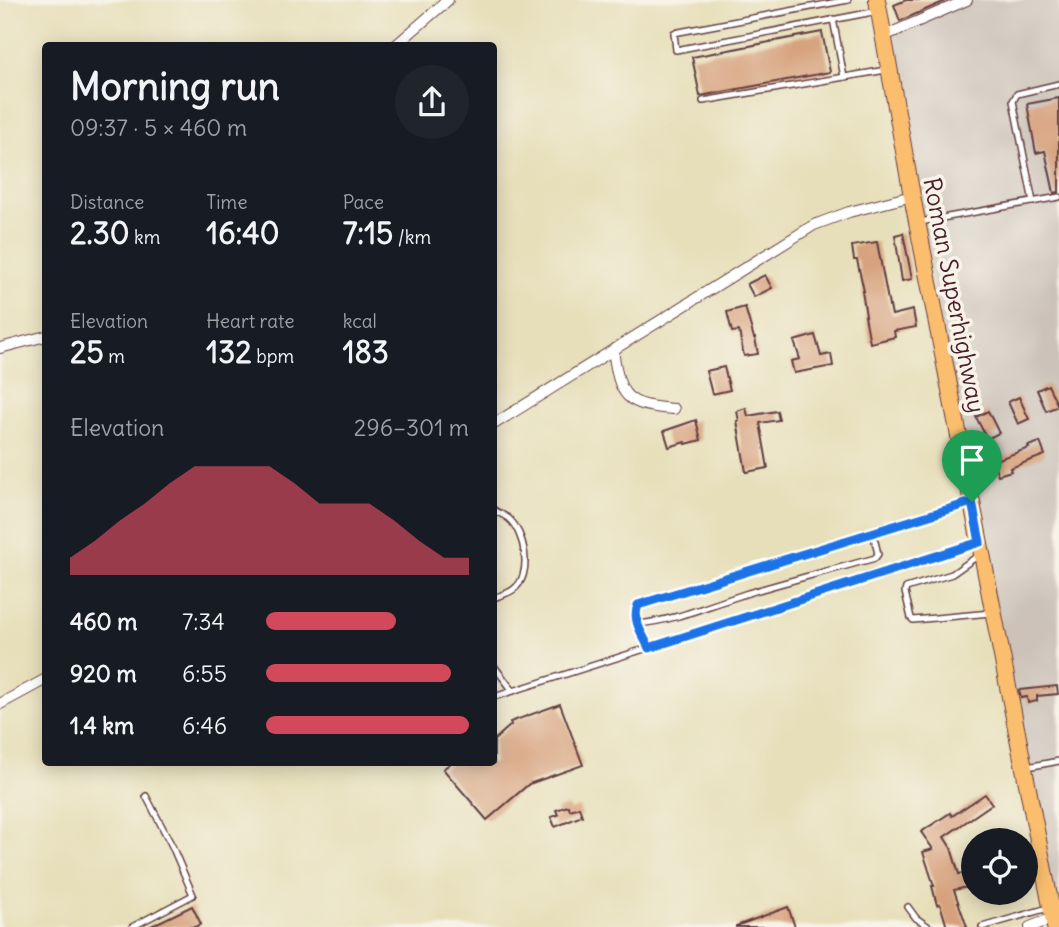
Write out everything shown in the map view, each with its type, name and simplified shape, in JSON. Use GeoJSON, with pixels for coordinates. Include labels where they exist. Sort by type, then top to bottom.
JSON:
{"type":"FeatureCollection","features":[{"type":"Feature","properties":{"kind":"main road","name":"Roman Superhighway"},"geometry":{"type":"LineString","coordinates":[[878,5],[917,223],[1053,917]]}},
{"type":"Feature","properties":{"kind":"street"},"geometry":{"type":"LineString","coordinates":[[399,42],[448,0]]}},
{"type":"Feature","properties":{"kind":"street"},"geometry":{"type":"LineString","coordinates":[[884,36],[967,0]]}},
{"type":"Feature","properties":{"kind":"street"},"geometry":{"type":"LineString","coordinates":[[497,422],[814,225],[849,212],[912,196]]}},
{"type":"Feature","properties":{"kind":"street"},"geometry":{"type":"LineString","coordinates":[[0,348],[42,337]]}},
{"type":"Feature","properties":{"kind":"street"},"geometry":{"type":"LineString","coordinates":[[613,350],[619,384],[624,393],[643,405],[674,409]]}},
{"type":"Feature","properties":{"kind":"street"},"geometry":{"type":"LineString","coordinates":[[0,704],[42,681]]}},
{"type":"Feature","properties":{"kind":"street"},"geometry":{"type":"LineString","coordinates":[[1030,927],[1053,917]]}},
{"type":"Feature","properties":{"kind":"lane"},"geometry":{"type":"LineString","coordinates":[[848,0],[674,33],[676,50],[830,20],[878,5]]}},
{"type":"Feature","properties":{"kind":"lane"},"geometry":{"type":"LineString","coordinates":[[824,5],[844,77]]}},
{"type":"Feature","properties":{"kind":"lane"},"geometry":{"type":"LineString","coordinates":[[749,19],[752,35]]}},
{"type":"Feature","properties":{"kind":"lane"},"geometry":{"type":"LineString","coordinates":[[703,101],[890,69]]}},
{"type":"Feature","properties":{"kind":"lane"},"geometry":{"type":"LineString","coordinates":[[1033,202],[1013,101],[1017,94],[1059,83]]}},
{"type":"Feature","properties":{"kind":"lane"},"geometry":{"type":"LineString","coordinates":[[917,223],[1059,197]]}},
{"type":"Feature","properties":{"kind":"lane"},"geometry":{"type":"LineString","coordinates":[[649,648],[637,624],[635,613],[638,605],[972,502]]}},
{"type":"Feature","properties":{"kind":"lane"},"geometry":{"type":"LineString","coordinates":[[497,512],[515,526],[526,565],[519,584],[497,597]]}},
{"type":"Feature","properties":{"kind":"lane"},"geometry":{"type":"LineString","coordinates":[[637,624],[697,610],[874,558],[878,554],[873,533]]}},
{"type":"Feature","properties":{"kind":"lane"},"geometry":{"type":"LineString","coordinates":[[981,547],[952,574],[906,588],[905,592],[913,620],[994,613]]}},
{"type":"Feature","properties":{"kind":"lane"},"geometry":{"type":"LineString","coordinates":[[497,696],[981,547]]}},
{"type":"Feature","properties":{"kind":"lane"},"geometry":{"type":"LineString","coordinates":[[497,670],[513,691]]}},
{"type":"Feature","properties":{"kind":"lane"},"geometry":{"type":"LineString","coordinates":[[1024,768],[1059,761]]}},
{"type":"Feature","properties":{"kind":"lane"},"geometry":{"type":"LineString","coordinates":[[132,927],[193,895],[146,796]]}},
{"type":"Feature","properties":{"kind":"lane"},"geometry":{"type":"LineString","coordinates":[[908,907],[916,918],[929,927]]}},
{"type":"Feature","properties":{"kind":"lane"},"geometry":{"type":"LineString","coordinates":[[982,927],[1053,917]]}},
{"type":"Feature","properties":{"kind":"shaded area"},"geometry":{"type":"Polygon","coordinates":[[[967,0],[1059,0],[1059,904],[1051,907],[1038,828],[1036,828],[884,36],[967,0]]]}},
{"type":"Feature","properties":{"kind":"building"},"geometry":{"type":"Polygon","coordinates":[[[906,0],[948,0],[900,21],[894,5],[906,0]]]}},
{"type":"Feature","properties":{"kind":"building"},"geometry":{"type":"Polygon","coordinates":[[[822,32],[830,72],[700,96],[692,57],[822,32]]]}},
{"type":"Feature","properties":{"kind":"building"},"geometry":{"type":"Polygon","coordinates":[[[1059,98],[1059,192],[1054,193],[1045,151],[1036,153],[1027,104],[1059,98]]]}},
{"type":"Feature","properties":{"kind":"building"},"geometry":{"type":"Polygon","coordinates":[[[903,233],[912,279],[902,281],[895,235],[903,233]]]}},
{"type":"Feature","properties":{"kind":"building"},"geometry":{"type":"Polygon","coordinates":[[[877,242],[892,315],[913,310],[916,327],[894,331],[895,337],[870,343],[864,291],[852,246],[877,242]]]}},
{"type":"Feature","properties":{"kind":"building"},"geometry":{"type":"Polygon","coordinates":[[[765,275],[772,288],[754,297],[747,284],[765,275]]]}},
{"type":"Feature","properties":{"kind":"building"},"geometry":{"type":"Polygon","coordinates":[[[745,307],[758,354],[744,356],[739,331],[732,332],[727,312],[745,307]]]}},
{"type":"Feature","properties":{"kind":"building"},"geometry":{"type":"Polygon","coordinates":[[[815,335],[821,356],[831,354],[833,366],[794,373],[791,361],[800,359],[794,341],[815,335]]]}},
{"type":"Feature","properties":{"kind":"building"},"geometry":{"type":"Polygon","coordinates":[[[724,367],[730,390],[712,394],[706,371],[724,367]]]}},
{"type":"Feature","properties":{"kind":"building"},"geometry":{"type":"Polygon","coordinates":[[[1048,385],[1058,406],[1046,411],[1037,390],[1048,385]]]}},
{"type":"Feature","properties":{"kind":"building"},"geometry":{"type":"Polygon","coordinates":[[[1019,397],[1029,419],[1018,424],[1008,402],[1019,397]]]}},
{"type":"Feature","properties":{"kind":"building"},"geometry":{"type":"Polygon","coordinates":[[[746,408],[748,416],[777,411],[779,420],[760,423],[768,468],[746,472],[737,411],[746,408]]]}},
{"type":"Feature","properties":{"kind":"building"},"geometry":{"type":"Polygon","coordinates":[[[988,411],[999,433],[987,439],[976,417],[988,411]]]}},
{"type":"Feature","properties":{"kind":"building"},"geometry":{"type":"Polygon","coordinates":[[[696,420],[701,440],[669,447],[664,431],[696,420]]]}},
{"type":"Feature","properties":{"kind":"building"},"geometry":{"type":"Polygon","coordinates":[[[1040,442],[1045,455],[998,475],[993,461],[1040,442]]]}},
{"type":"Feature","properties":{"kind":"building"},"geometry":{"type":"Polygon","coordinates":[[[1057,686],[1058,694],[1037,696],[1037,701],[1028,703],[1027,697],[1021,698],[1019,690],[1057,686]]]}},
{"type":"Feature","properties":{"kind":"building"},"geometry":{"type":"Polygon","coordinates":[[[560,704],[583,765],[529,784],[487,820],[443,769],[447,766],[497,766],[497,737],[511,725],[510,722],[560,704]]]}},
{"type":"Feature","properties":{"kind":"building"},"geometry":{"type":"Polygon","coordinates":[[[985,794],[992,804],[944,837],[961,874],[961,888],[954,890],[967,927],[947,927],[940,904],[937,905],[923,852],[933,849],[921,832],[950,813],[952,816],[985,794]]]}},
{"type":"Feature","properties":{"kind":"building"},"geometry":{"type":"Polygon","coordinates":[[[568,806],[570,810],[579,807],[582,816],[555,827],[551,817],[558,815],[556,810],[568,806]]]}},
{"type":"Feature","properties":{"kind":"building"},"geometry":{"type":"Polygon","coordinates":[[[192,906],[201,924],[195,927],[149,927],[192,906]]]}},
{"type":"Feature","properties":{"kind":"building"},"geometry":{"type":"Polygon","coordinates":[[[788,907],[795,927],[736,927],[736,926],[788,907]]]}},
{"type":"Feature","properties":{"kind":"route"},"geometry":{"type":"LineString","coordinates":[[972,502],[980,542],[649,648],[637,624],[635,613],[638,605],[972,502]]}}]}
